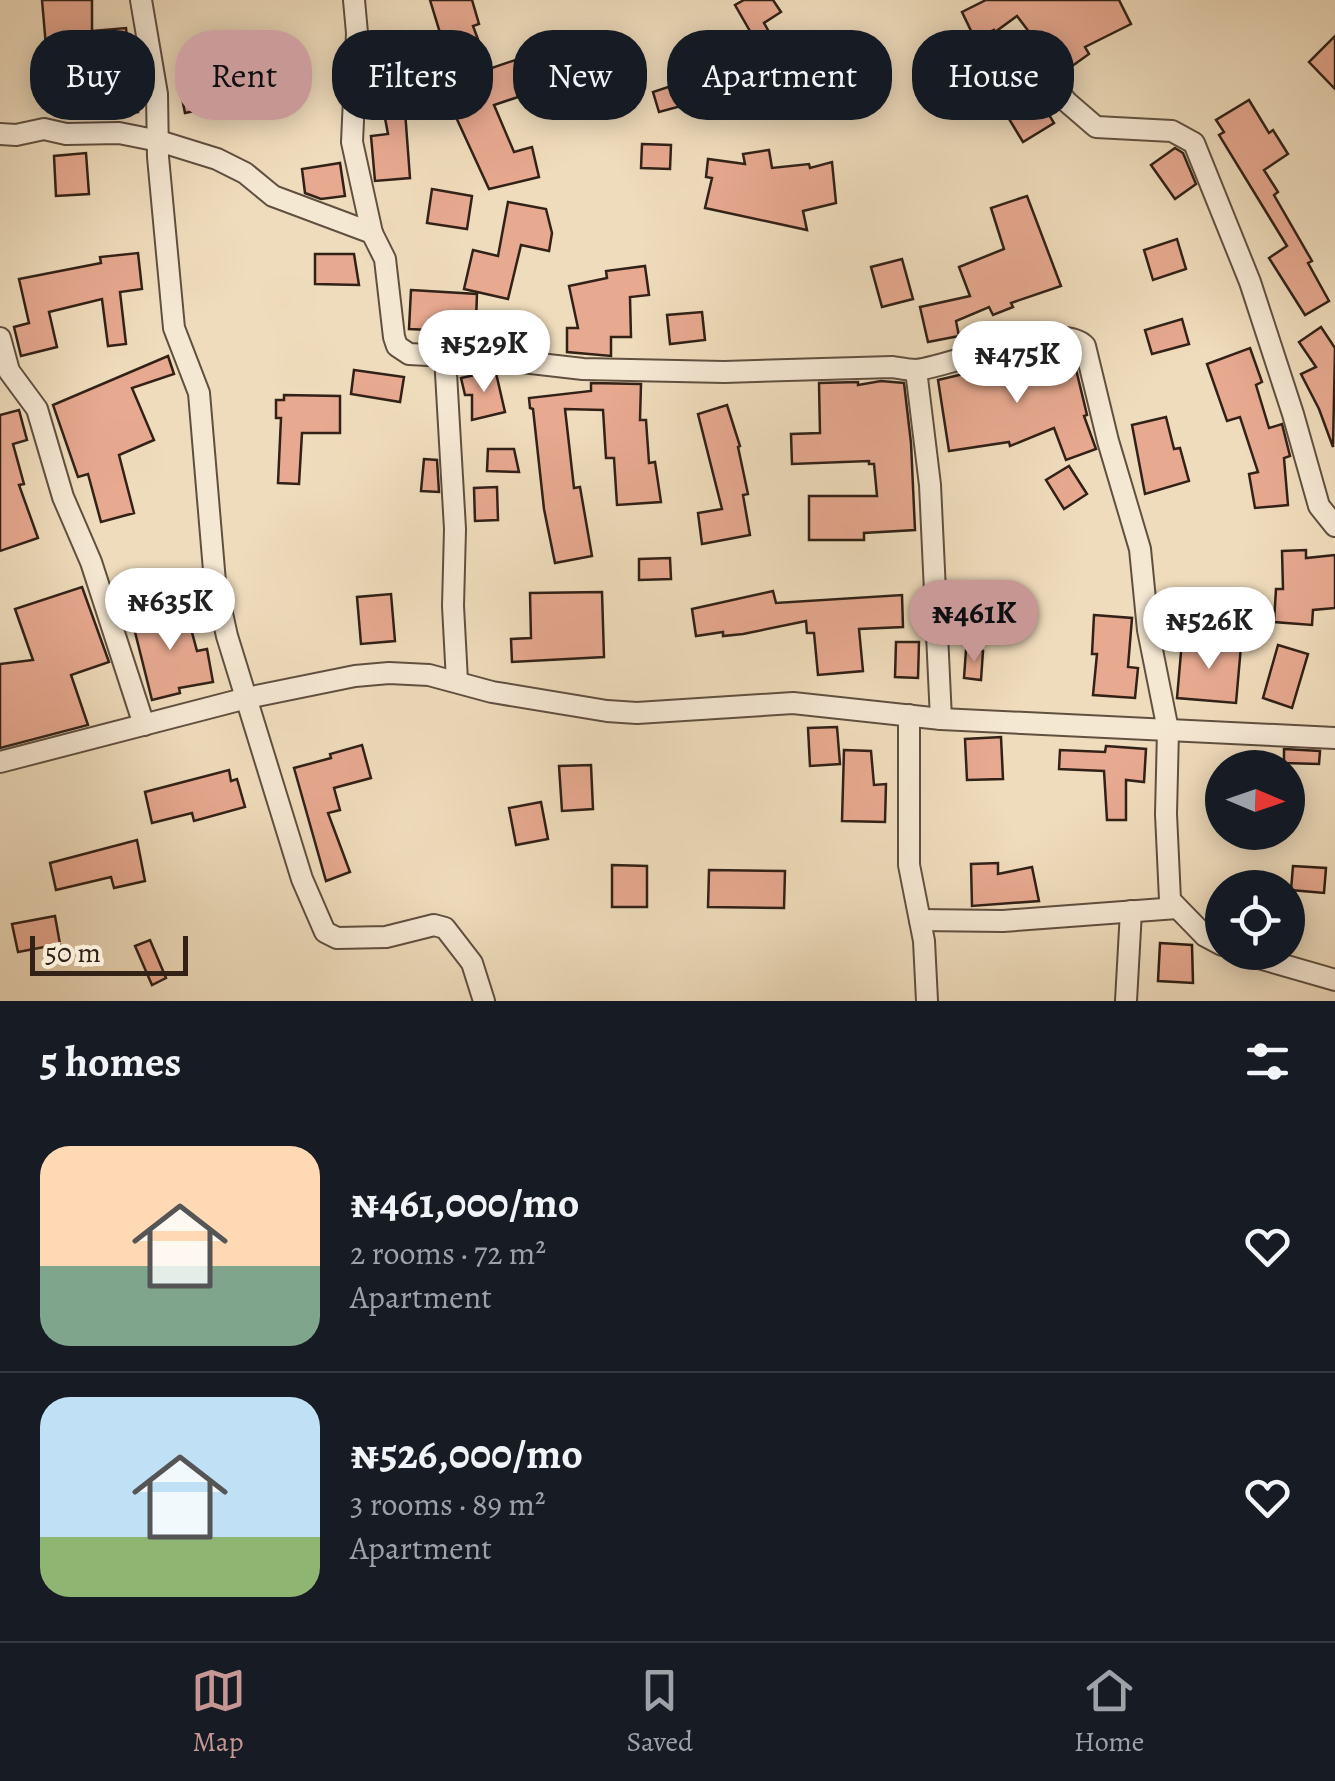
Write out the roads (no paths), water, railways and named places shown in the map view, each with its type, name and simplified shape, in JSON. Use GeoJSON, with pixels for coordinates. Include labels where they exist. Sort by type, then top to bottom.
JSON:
{"type":"FeatureCollection","features":[{"type":"Feature","properties":{"kind":"street"},"geometry":{"type":"LineString","coordinates":[[141,0],[157,94],[174,328],[199,393],[216,582],[227,636],[302,879],[325,932],[337,938],[386,938],[434,925],[446,928],[472,962],[484,1001]]}},
{"type":"Feature","properties":{"kind":"street"},"geometry":{"type":"LineString","coordinates":[[354,0],[357,34],[352,142],[372,233],[385,260],[396,346],[410,354],[583,369],[916,370],[1022,342],[1071,337],[1084,346],[1138,540],[1148,630],[1168,730],[1170,900],[1205,936]]}},
{"type":"Feature","properties":{"kind":"street"},"geometry":{"type":"LineString","coordinates":[[1074,108],[1096,127],[1172,131],[1194,143],[1250,282],[1319,506],[1335,526]]}},
{"type":"Feature","properties":{"kind":"street"},"geometry":{"type":"LineString","coordinates":[[0,134],[44,130],[119,134],[158,141],[217,159],[246,173],[274,196],[372,233]]}},
{"type":"Feature","properties":{"kind":"street"},"geometry":{"type":"LineString","coordinates":[[0,338],[9,371],[37,409],[63,497],[91,562],[144,725]]}},
{"type":"Feature","properties":{"kind":"street"},"geometry":{"type":"LineString","coordinates":[[444,356],[455,529],[452,606],[457,682]]}},
{"type":"Feature","properties":{"kind":"street"},"geometry":{"type":"LineString","coordinates":[[916,370],[930,485],[941,719]]}},
{"type":"Feature","properties":{"kind":"street"},"geometry":{"type":"LineString","coordinates":[[0,762],[247,698],[389,673],[429,675],[492,692],[608,712],[793,702],[941,719],[1335,738]]}},
{"type":"Feature","properties":{"kind":"street"},"geometry":{"type":"LineString","coordinates":[[909,715],[909,865],[920,920],[927,1001]]}},
{"type":"Feature","properties":{"kind":"street"},"geometry":{"type":"LineString","coordinates":[[920,920],[1003,921],[1177,908]]}},
{"type":"Feature","properties":{"kind":"street"},"geometry":{"type":"LineString","coordinates":[[1126,1001],[1130,910]]}},
{"type":"Feature","properties":{"kind":"street"},"geometry":{"type":"LineString","coordinates":[[1300,970],[1335,980]]}}]}
